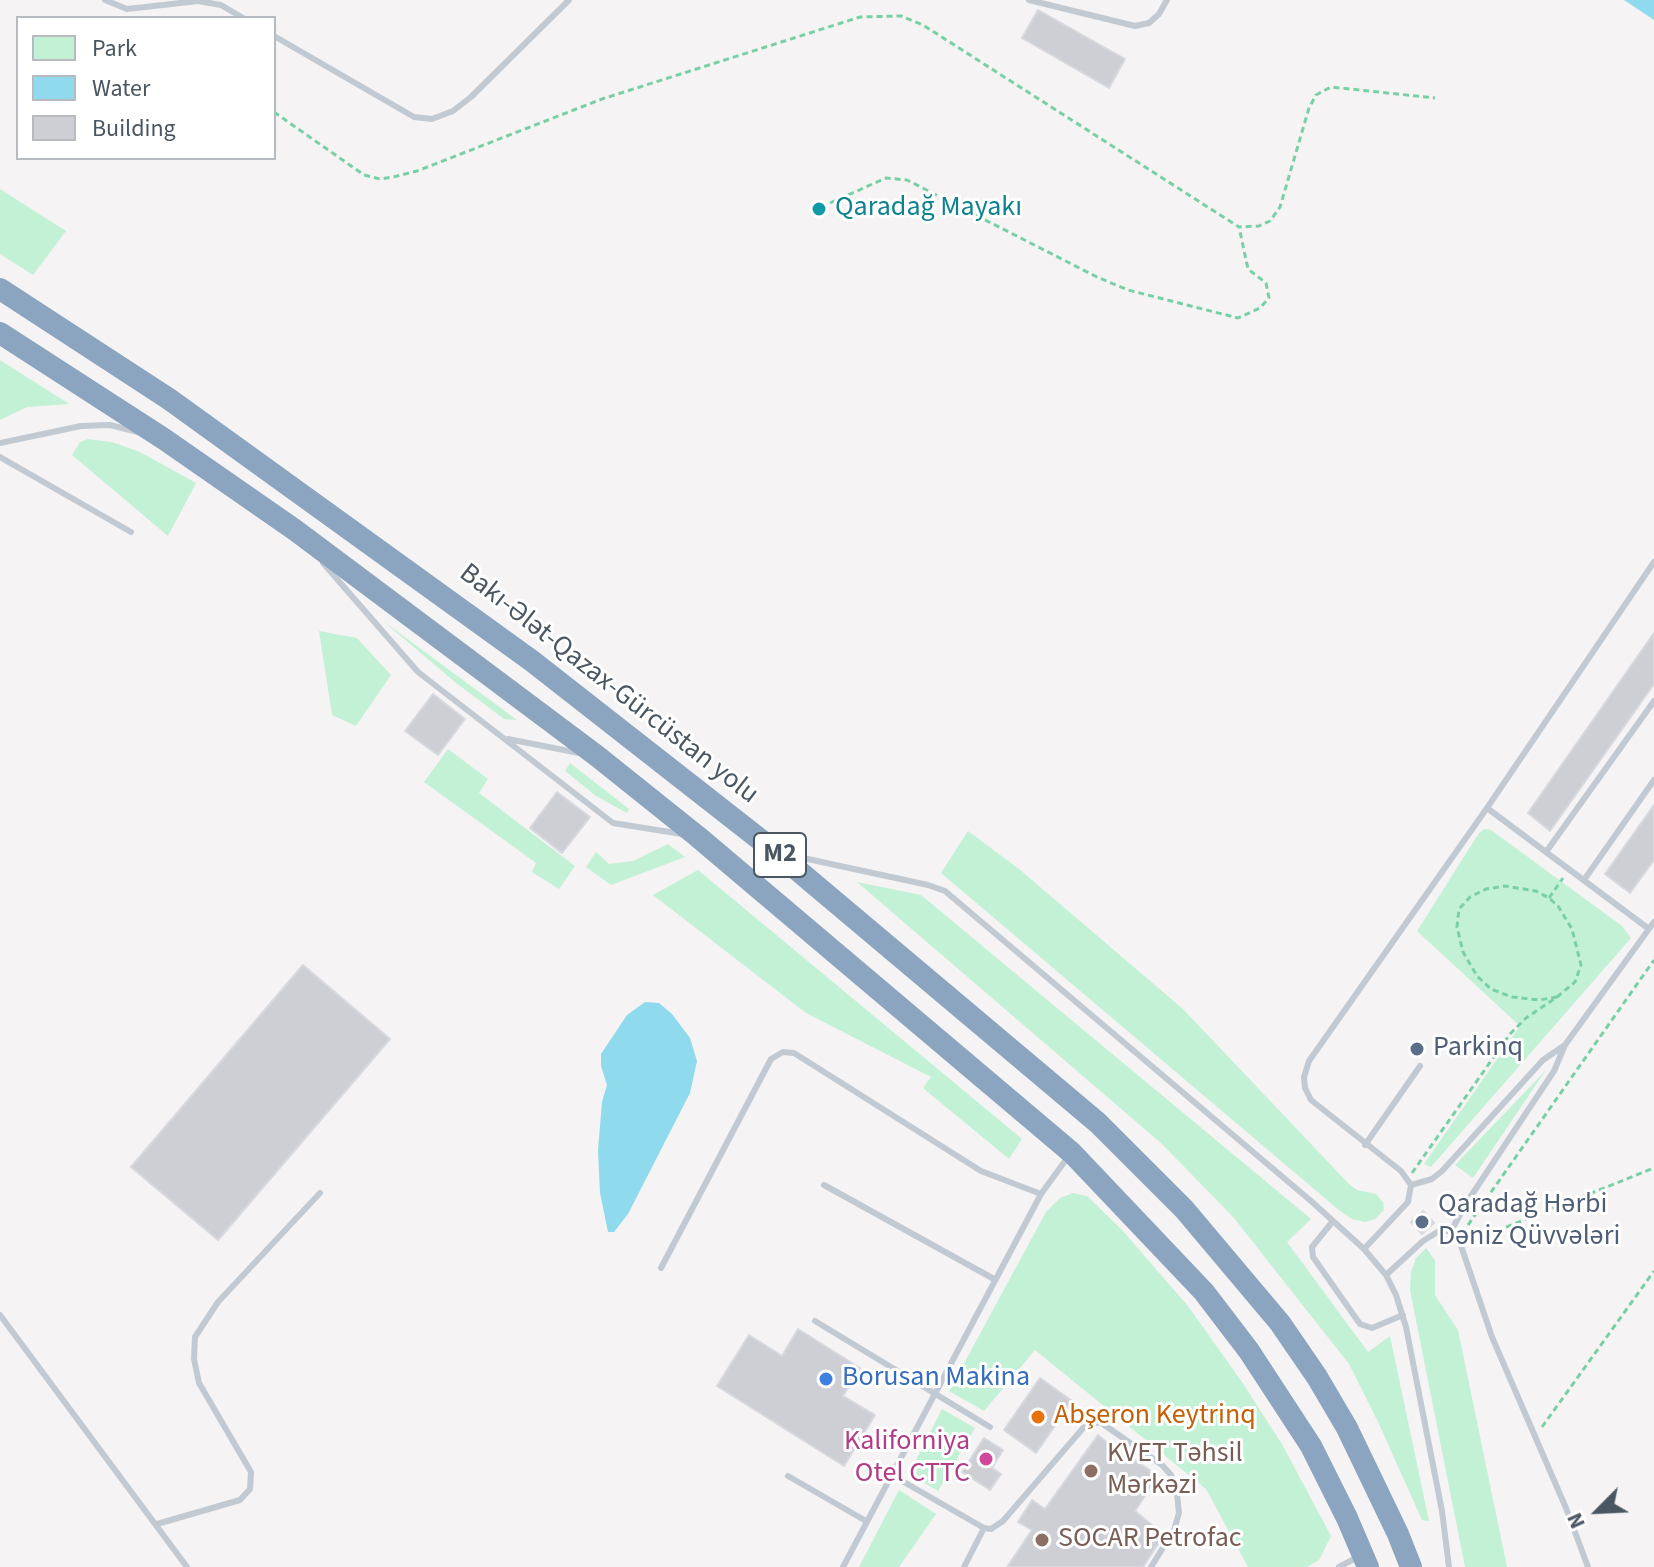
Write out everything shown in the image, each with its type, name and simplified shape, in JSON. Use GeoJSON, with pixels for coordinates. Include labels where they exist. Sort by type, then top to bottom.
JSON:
{"type":"FeatureCollection","features":[{"type":"Feature","properties":{"kind":"highway","name":"Bakı-Ələt-Qazax-Gürcüstan yolu"},"geometry":{"type":"LineString","coordinates":[[0,289],[169,399],[532,661],[776,852],[1098,1123],[1184,1209],[1280,1323],[1317,1377],[1359,1451],[1411,1567]]}},
{"type":"Feature","properties":{"kind":"highway","name":"M2"},"geometry":{"type":"LineString","coordinates":[[0,333],[164,439],[295,530],[597,756],[697,836],[1072,1153],[1204,1292],[1249,1351],[1311,1446],[1365,1561]]}},
{"type":"Feature","properties":{"kind":"lane"},"geometry":{"type":"LineString","coordinates":[[105,0],[127,9],[198,1],[221,5],[240,16]]}},
{"type":"Feature","properties":{"kind":"lane"},"geometry":{"type":"LineString","coordinates":[[276,37],[414,117],[432,119],[453,111],[471,97],[569,0]]}},
{"type":"Feature","properties":{"kind":"lane"},"geometry":{"type":"LineString","coordinates":[[1029,0],[1135,26],[1149,23],[1167,0]]}},
{"type":"Feature","properties":{"kind":"lane"},"geometry":{"type":"LineString","coordinates":[[0,443],[96,425],[110,425],[164,439]]}},
{"type":"Feature","properties":{"kind":"lane"},"geometry":{"type":"LineString","coordinates":[[0,457],[131,532]]}},
{"type":"Feature","properties":{"kind":"lane"},"geometry":{"type":"LineString","coordinates":[[295,530],[409,663],[613,823],[697,836]]}},
{"type":"Feature","properties":{"kind":"lane"},"geometry":{"type":"LineString","coordinates":[[1565,1045],[1543,1060],[1442,1171],[1423,1183],[1410,1182],[1311,1100],[1305,1088],[1304,1077],[1309,1061],[1653,564]]}},
{"type":"Feature","properties":{"kind":"lane"},"geometry":{"type":"LineString","coordinates":[[1546,852],[1654,701]]}},
{"type":"Feature","properties":{"kind":"lane"},"geometry":{"type":"LineString","coordinates":[[504,738],[597,756]]}},
{"type":"Feature","properties":{"kind":"lane"},"geometry":{"type":"LineString","coordinates":[[1584,880],[1654,780]]}},
{"type":"Feature","properties":{"kind":"lane"},"geometry":{"type":"LineString","coordinates":[[1487,808],[1649,929]]}},
{"type":"Feature","properties":{"kind":"lane"},"geometry":{"type":"LineString","coordinates":[[776,852],[904,879],[945,891],[1364,1249],[1386,1275],[1403,1315],[1439,1496],[1449,1567]]}},
{"type":"Feature","properties":{"kind":"lane"},"geometry":{"type":"LineString","coordinates":[[1451,1231],[1554,1071],[1565,1045],[1654,922]]}},
{"type":"Feature","properties":{"kind":"lane"},"geometry":{"type":"LineString","coordinates":[[661,1268],[771,1059],[783,1052],[794,1053],[981,1171],[1041,1194]]}},
{"type":"Feature","properties":{"kind":"lane"},"geometry":{"type":"LineString","coordinates":[[1365,1145],[1420,1066]]}},
{"type":"Feature","properties":{"kind":"lane"},"geometry":{"type":"LineString","coordinates":[[843,1567],[1041,1194],[1072,1153]]}},
{"type":"Feature","properties":{"kind":"lane"},"geometry":{"type":"LineString","coordinates":[[1364,1249],[1408,1202],[1410,1182]]}},
{"type":"Feature","properties":{"kind":"lane"},"geometry":{"type":"LineString","coordinates":[[824,1185],[994,1279]]}},
{"type":"Feature","properties":{"kind":"lane"},"geometry":{"type":"LineString","coordinates":[[157,1524],[240,1500],[250,1489],[251,1472],[199,1383],[194,1359],[195,1337],[218,1302],[320,1193]]}},
{"type":"Feature","properties":{"kind":"lane"},"geometry":{"type":"LineString","coordinates":[[1333,1221],[1312,1247],[1313,1257],[1360,1324],[1372,1328],[1403,1315]]}},
{"type":"Feature","properties":{"kind":"lane"},"geometry":{"type":"LineString","coordinates":[[1386,1275],[1431,1235],[1451,1231],[1458,1237],[1492,1337],[1588,1567]]}},
{"type":"Feature","properties":{"kind":"lane"},"geometry":{"type":"LineString","coordinates":[[0,1315],[187,1567]]}},
{"type":"Feature","properties":{"kind":"lane"},"geometry":{"type":"LineString","coordinates":[[815,1321],[990,1427]]}},
{"type":"Feature","properties":{"kind":"lane"},"geometry":{"type":"LineString","coordinates":[[890,1474],[984,1528],[998,1526],[1084,1427],[1100,1422],[1162,1465],[1171,1475],[1179,1513],[1174,1530],[1151,1567]]}},
{"type":"Feature","properties":{"kind":"lane"},"geometry":{"type":"LineString","coordinates":[[788,1476],[866,1521]]}},
{"type":"Feature","properties":{"kind":"lane"},"geometry":{"type":"LineString","coordinates":[[964,1567],[984,1528]]}},
{"type":"Feature","properties":{"kind":"lane"},"geometry":{"type":"LineString","coordinates":[[1339,1567],[1365,1561]]}},
{"type":"Feature","properties":{"kind":"path"},"geometry":{"type":"LineString","coordinates":[[276,113],[364,175],[380,179],[393,177],[417,171],[648,84],[860,17],[901,16],[923,25],[1239,227],[1259,226],[1270,221],[1280,207],[1309,108],[1316,95],[1331,87],[1435,98]]}},
{"type":"Feature","properties":{"kind":"path"},"geometry":{"type":"LineString","coordinates":[[830,203],[886,178],[907,180],[1128,290],[1238,318],[1260,308],[1269,298],[1266,283],[1248,269],[1239,227]]}},
{"type":"Feature","properties":{"kind":"path"},"geometry":{"type":"LineString","coordinates":[[1549,898],[1569,869]]}},
{"type":"Feature","properties":{"kind":"path"},"geometry":{"type":"LineString","coordinates":[[1410,1182],[1510,1034],[1526,1018],[1557,997],[1575,982],[1581,965],[1572,929],[1558,906],[1549,898],[1536,891],[1505,886],[1486,889],[1470,897],[1459,909],[1457,927],[1463,952],[1477,976],[1491,989],[1525,998],[1539,1000],[1557,997]]}},
{"type":"Feature","properties":{"kind":"path"},"geometry":{"type":"LineString","coordinates":[[1458,1237],[1654,960]]}},
{"type":"Feature","properties":{"kind":"path"},"geometry":{"type":"LineString","coordinates":[[1462,1245],[1654,1168]]}},
{"type":"Feature","properties":{"kind":"path"},"geometry":{"type":"LineString","coordinates":[[1535,1436],[1654,1271]]}},
{"type":"Feature","properties":{"kind":"green space"},"geometry":{"type":"Polygon","coordinates":[[[0,189],[66,231],[33,275],[0,254],[0,189]]]}},
{"type":"Feature","properties":{"kind":"green space"},"geometry":{"type":"Polygon","coordinates":[[[0,360],[69,404],[27,407],[0,420],[0,360]]]}},
{"type":"Feature","properties":{"kind":"green space"},"geometry":{"type":"Polygon","coordinates":[[[88,439],[112,442],[140,452],[196,483],[168,536],[72,455],[80,442],[88,439]]]}},
{"type":"Feature","properties":{"kind":"green space"},"geometry":{"type":"Polygon","coordinates":[[[383,621],[517,720],[504,719],[383,621]]]}},
{"type":"Feature","properties":{"kind":"green space"},"geometry":{"type":"Polygon","coordinates":[[[319,631],[357,638],[391,675],[356,726],[332,715],[319,631]]]}},
{"type":"Feature","properties":{"kind":"green space"},"geometry":{"type":"Polygon","coordinates":[[[448,749],[488,779],[479,793],[575,866],[559,889],[532,872],[536,863],[424,782],[448,749]]]}},
{"type":"Feature","properties":{"kind":"green space"},"geometry":{"type":"Polygon","coordinates":[[[570,763],[629,809],[627,813],[596,796],[565,771],[570,763]]]}},
{"type":"Feature","properties":{"kind":"green space"},"geometry":{"type":"Polygon","coordinates":[[[1484,829],[1491,830],[1622,926],[1631,938],[1431,1167],[1424,1164],[1520,1026],[1417,931],[1484,829]]]}},
{"type":"Feature","properties":{"kind":"green space"},"geometry":{"type":"Polygon","coordinates":[[[968,831],[1019,869],[1183,1009],[1348,1183],[1357,1190],[1376,1194],[1383,1202],[1384,1210],[1375,1219],[1365,1222],[1352,1219],[1340,1211],[941,873],[968,831]]]}},
{"type":"Feature","properties":{"kind":"green space"},"geometry":{"type":"Polygon","coordinates":[[[668,844],[685,857],[611,885],[586,867],[596,852],[609,864],[633,861],[668,844]]]}},
{"type":"Feature","properties":{"kind":"green space"},"geometry":{"type":"Polygon","coordinates":[[[698,870],[1022,1139],[1009,1159],[923,1088],[931,1077],[806,1013],[653,895],[698,870]]]}},
{"type":"Feature","properties":{"kind":"green space"},"geometry":{"type":"Polygon","coordinates":[[[857,882],[921,895],[1311,1219],[1287,1242],[1368,1352],[1390,1336],[1429,1521],[1422,1520],[1349,1364],[1234,1218],[1162,1144],[857,882]]]}},
{"type":"Feature","properties":{"kind":"green space"},"geometry":{"type":"Polygon","coordinates":[[[1546,1070],[1473,1178],[1455,1165],[1546,1070]]]}},
{"type":"Feature","properties":{"kind":"green space"},"geometry":{"type":"Polygon","coordinates":[[[1073,1193],[1087,1196],[1122,1230],[1188,1306],[1242,1382],[1283,1446],[1331,1536],[1319,1560],[1307,1567],[1248,1567],[1206,1489],[1035,1350],[984,1411],[949,1391],[1046,1212],[1060,1198],[1073,1193]]]}},
{"type":"Feature","properties":{"kind":"green space"},"geometry":{"type":"Polygon","coordinates":[[[1426,1248],[1435,1260],[1435,1295],[1458,1330],[1507,1567],[1465,1567],[1410,1290],[1416,1258],[1426,1248]]]}},
{"type":"Feature","properties":{"kind":"green space"},"geometry":{"type":"Polygon","coordinates":[[[942,1409],[975,1428],[938,1491],[909,1474],[942,1409]]]}},
{"type":"Feature","properties":{"kind":"green space"},"geometry":{"type":"Polygon","coordinates":[[[899,1490],[936,1514],[899,1567],[859,1567],[899,1490]]]}},
{"type":"Feature","properties":{"kind":"water"},"geometry":{"type":"Polygon","coordinates":[[[1624,0],[1654,0],[1654,20],[1624,0]]]}},
{"type":"Feature","properties":{"kind":"water"},"geometry":{"type":"Polygon","coordinates":[[[645,1002],[659,1003],[672,1014],[690,1038],[697,1061],[690,1093],[628,1214],[614,1232],[608,1232],[600,1193],[598,1150],[602,1102],[607,1085],[601,1054],[627,1015],[645,1002]]]}},
{"type":"Feature","properties":{"kind":"building"},"geometry":{"type":"Polygon","coordinates":[[[1038,10],[1125,59],[1109,88],[1022,38],[1038,10]]]}},
{"type":"Feature","properties":{"kind":"building"},"geometry":{"type":"Polygon","coordinates":[[[1654,633],[1654,684],[1550,831],[1528,813],[1654,633]]]}},
{"type":"Feature","properties":{"kind":"building"},"geometry":{"type":"Polygon","coordinates":[[[433,694],[465,719],[438,755],[405,731],[433,694]]]}},
{"type":"Feature","properties":{"kind":"building"},"geometry":{"type":"Polygon","coordinates":[[[557,792],[590,817],[562,853],[530,828],[557,792]]]}},
{"type":"Feature","properties":{"kind":"building"},"geometry":{"type":"Polygon","coordinates":[[[1654,805],[1654,860],[1630,893],[1605,874],[1654,805]]]}},
{"type":"Feature","properties":{"kind":"building"},"geometry":{"type":"Polygon","coordinates":[[[303,965],[390,1039],[218,1240],[131,1167],[303,965]]]}},
{"type":"Feature","properties":{"kind":"building"},"geometry":{"type":"Polygon","coordinates":[[[1423,1211],[1434,1223],[1422,1234],[1411,1222],[1423,1211]]]}},
{"type":"Feature","properties":{"kind":"building"},"geometry":{"type":"Polygon","coordinates":[[[798,1329],[860,1368],[843,1396],[875,1415],[844,1466],[717,1386],[749,1335],[782,1356],[798,1329]]]}},
{"type":"Feature","properties":{"kind":"building"},"geometry":{"type":"Polygon","coordinates":[[[1040,1378],[1072,1401],[1036,1453],[1004,1430],[1040,1378]]]}},
{"type":"Feature","properties":{"kind":"building"},"geometry":{"type":"Polygon","coordinates":[[[1098,1435],[1133,1463],[1135,1460],[1158,1476],[1135,1511],[1164,1535],[1143,1567],[1007,1567],[1032,1530],[1018,1522],[1032,1500],[1045,1509],[1098,1435]]]}},
{"type":"Feature","properties":{"kind":"building"},"geometry":{"type":"Polygon","coordinates":[[[984,1438],[1003,1450],[992,1468],[1001,1474],[990,1490],[962,1472],[984,1438]]]}},
{"type":"Feature","properties":{"kind":"place","name":"Qaradağ Mayakı"},"geometry":{"type":"Point","coordinates":[819,209]}},
{"type":"Feature","properties":{"kind":"place","name":"Parkinq"},"geometry":{"type":"Point","coordinates":[1417,1049]}},
{"type":"Feature","properties":{"kind":"place","name":"Qaradağ Hərbi Dəniz Qüvvələri"},"geometry":{"type":"Point","coordinates":[1422,1222]}},
{"type":"Feature","properties":{"kind":"place","name":"Borusan Makina"},"geometry":{"type":"Point","coordinates":[826,1379]}},
{"type":"Feature","properties":{"kind":"place","name":"Abşeron Keytrinq"},"geometry":{"type":"Point","coordinates":[1038,1417]}},
{"type":"Feature","properties":{"kind":"place","name":"Kaliforniya Otel CTTC"},"geometry":{"type":"Point","coordinates":[986,1459]}},
{"type":"Feature","properties":{"kind":"place","name":"KVET Təhsil Mərkəzi"},"geometry":{"type":"Point","coordinates":[1091,1471]}},
{"type":"Feature","properties":{"kind":"place","name":"SOCAR Petrofac"},"geometry":{"type":"Point","coordinates":[1042,1540]}}]}
